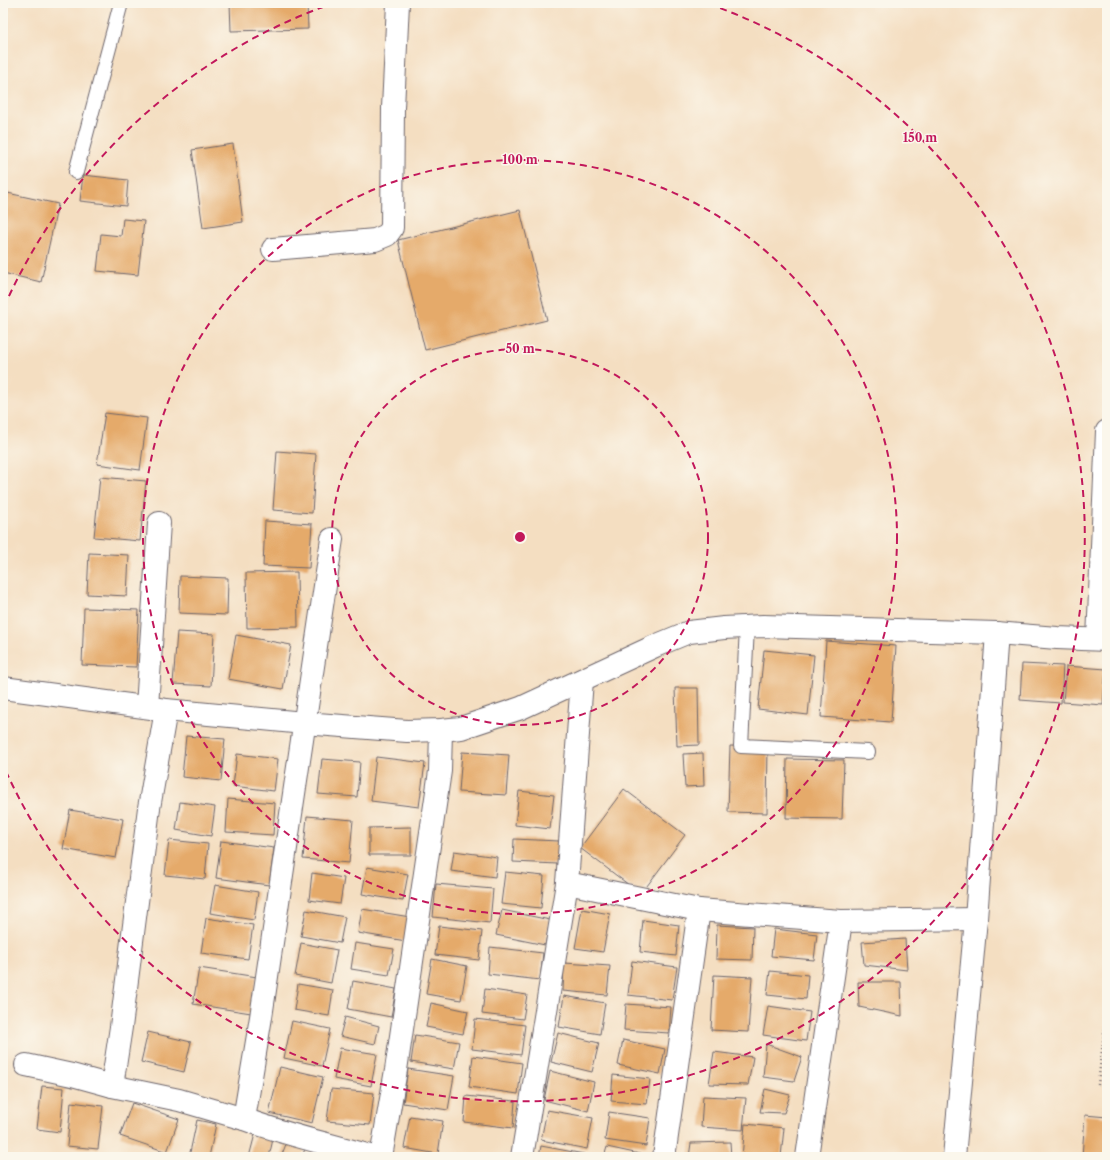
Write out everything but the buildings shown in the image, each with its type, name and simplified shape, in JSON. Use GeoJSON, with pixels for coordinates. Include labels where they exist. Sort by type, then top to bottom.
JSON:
{"type":"FeatureCollection","features":[{"type":"Feature","properties":{"kind":"street"},"geometry":{"type":"LineString","coordinates":[[273,249],[375,240],[387,235],[392,228],[393,108],[398,3]]}},
{"type":"Feature","properties":{"kind":"street"},"geometry":{"type":"LineString","coordinates":[[3,688],[156,708],[304,723],[407,731],[441,730],[461,728],[521,708],[654,646],[689,632],[747,627],[997,633],[1102,640],[1107,431]]}},
{"type":"Feature","properties":{"kind":"street"},"geometry":{"type":"LineString","coordinates":[[112,1086],[149,808],[156,708],[159,523]]}},
{"type":"Feature","properties":{"kind":"street"},"geometry":{"type":"LineString","coordinates":[[244,1119],[262,1018],[332,538]]}},
{"type":"Feature","properties":{"kind":"street"},"geometry":{"type":"LineString","coordinates":[[954,1157],[976,919],[997,633]]}},
{"type":"Feature","properties":{"kind":"street"},"geometry":{"type":"LineString","coordinates":[[522,1157],[567,883],[582,680]]}},
{"type":"Feature","properties":{"kind":"street"},"geometry":{"type":"LineString","coordinates":[[381,1157],[396,1070],[440,771],[441,730]]}},
{"type":"Feature","properties":{"kind":"street"},"geometry":{"type":"LineString","coordinates":[[567,883],[699,910],[842,921],[976,919]]}},
{"type":"Feature","properties":{"kind":"street"},"geometry":{"type":"LineString","coordinates":[[664,1157],[699,910]]}},
{"type":"Feature","properties":{"kind":"street"},"geometry":{"type":"LineString","coordinates":[[807,1157],[842,921]]}},
{"type":"Feature","properties":{"kind":"street"},"geometry":{"type":"LineString","coordinates":[[26,1065],[112,1086],[179,1100],[373,1157]]}},
{"type":"Feature","properties":{"kind":"lane"},"geometry":{"type":"LineString","coordinates":[[76,172],[121,3]]}},
{"type":"Feature","properties":{"kind":"lane"},"geometry":{"type":"LineString","coordinates":[[747,627],[741,746],[868,752]]}},
{"type":"Feature","properties":{"kind":"path"},"geometry":{"type":"LineString","coordinates":[[1098,1085],[1107,1006]]}}]}
